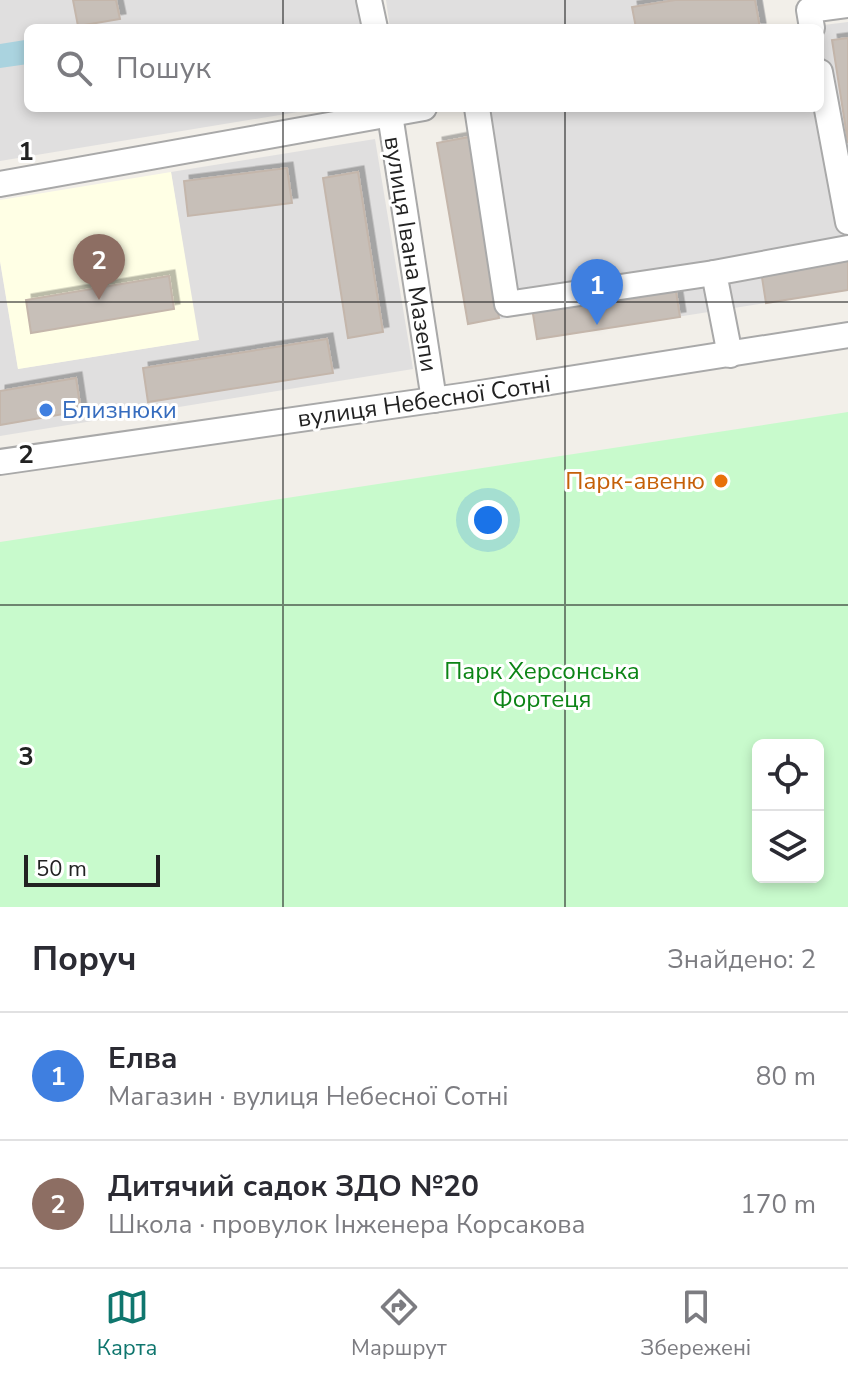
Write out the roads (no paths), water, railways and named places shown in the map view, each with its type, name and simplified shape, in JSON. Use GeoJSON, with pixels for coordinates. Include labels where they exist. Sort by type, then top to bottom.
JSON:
{"type":"FeatureCollection","features":[{"type":"Feature","properties":{"kind":"street"},"geometry":{"type":"LineString","coordinates":[[369,0],[374,24]]}},
{"type":"Feature","properties":{"kind":"street"},"geometry":{"type":"LineString","coordinates":[[810,19],[848,5]]}},
{"type":"Feature","properties":{"kind":"street"},"geometry":{"type":"LineString","coordinates":[[824,93],[848,222]]}},
{"type":"Feature","properties":{"kind":"street"},"geometry":{"type":"LineString","coordinates":[[0,184],[379,112]]}},
{"type":"Feature","properties":{"kind":"street","name":"вулиця Івана Мазепи"},"geometry":{"type":"LineString","coordinates":[[390,112],[434,400]]}},
{"type":"Feature","properties":{"kind":"street"},"geometry":{"type":"LineString","coordinates":[[478,112],[507,304],[714,273],[848,248]]}},
{"type":"Feature","properties":{"kind":"street"},"geometry":{"type":"LineString","coordinates":[[714,273],[730,355]]}},
{"type":"Feature","properties":{"kind":"street","name":"вулиця Небесної Сотні"},"geometry":{"type":"LineString","coordinates":[[0,462],[434,400],[848,335]]}},
{"type":"Feature","properties":{"kind":"water"},"geometry":{"type":"Polygon","coordinates":[[[24,40],[24,65],[0,68],[0,44],[24,40]]]}},
{"type":"Feature","properties":{"kind":"place","name":"Дитячий садок ЗДО №20"},"geometry":{"type":"Point","coordinates":[99,300]}},
{"type":"Feature","properties":{"kind":"place","name":"Елва"},"geometry":{"type":"Point","coordinates":[597,325]}},
{"type":"Feature","properties":{"kind":"place","name":"Близнюки"},"geometry":{"type":"Point","coordinates":[46,410]}},
{"type":"Feature","properties":{"kind":"place","name":"Парк-авеню"},"geometry":{"type":"Point","coordinates":[721,481]}},
{"type":"Feature","properties":{"kind":"park label","name":"Парк Херсонська Фортеця"},"geometry":{"type":"Point","coordinates":[542,685]}}]}
